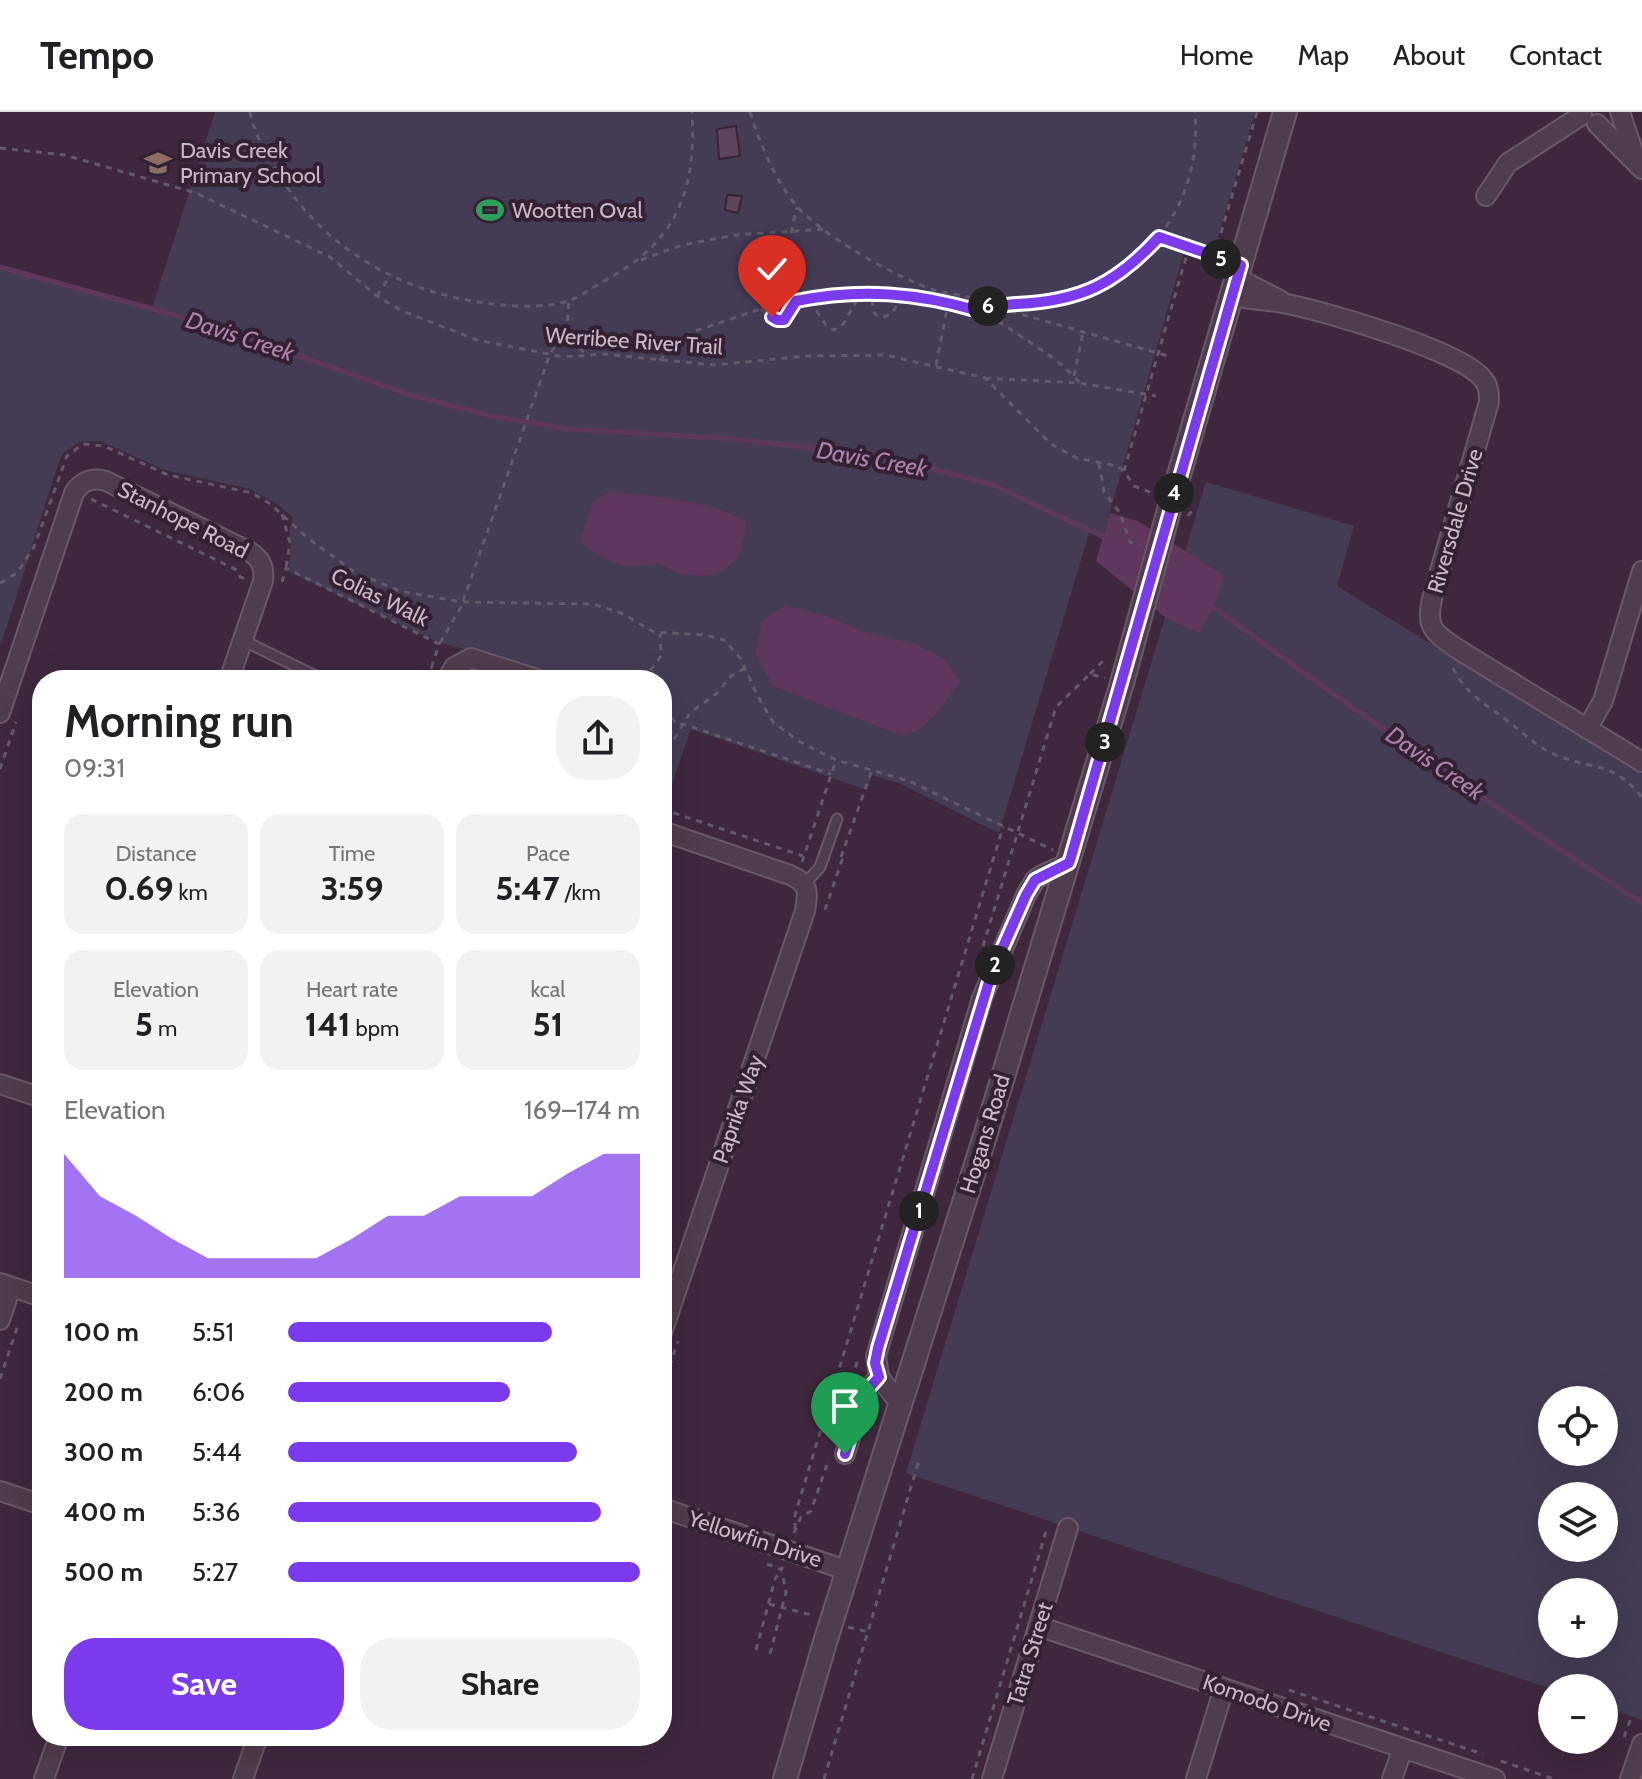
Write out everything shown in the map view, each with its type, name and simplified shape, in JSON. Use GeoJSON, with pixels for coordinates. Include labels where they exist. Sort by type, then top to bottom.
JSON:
{"type":"FeatureCollection","features":[{"type":"Feature","properties":{"kind":"street","name":"Hogans Road"},"geometry":{"type":"LineString","coordinates":[[785,1779],[901,1405],[1061,856],[1122,683],[1165,497],[1236,280],[1285,112]]}},
{"type":"Feature","properties":{"kind":"street"},"geometry":{"type":"LineString","coordinates":[[1486,196],[1508,163],[1586,117],[1610,122],[1620,112]]}},
{"type":"Feature","properties":{"kind":"street"},"geometry":{"type":"LineString","coordinates":[[1620,112],[1624,130],[1641,169]]}},
{"type":"Feature","properties":{"kind":"street"},"geometry":{"type":"LineString","coordinates":[[1586,117],[1641,169]]}},
{"type":"Feature","properties":{"kind":"street","name":"Riversdale Drive"},"geometry":{"type":"LineString","coordinates":[[1236,280],[1286,304],[1413,341],[1471,367],[1483,378],[1489,402],[1433,595],[1429,619],[1440,637],[1642,762]]}},
{"type":"Feature","properties":{"kind":"street","name":"Stanhope Road"},"geometry":{"type":"LineString","coordinates":[[0,713],[74,493],[82,484],[95,479],[106,481],[256,556],[263,568],[263,581],[232,670]]}},
{"type":"Feature","properties":{"kind":"street"},"geometry":{"type":"LineString","coordinates":[[1587,729],[1603,701],[1642,571]]}},
{"type":"Feature","properties":{"kind":"street"},"geometry":{"type":"LineString","coordinates":[[453,670],[458,662],[471,658],[509,670]]}},
{"type":"Feature","properties":{"kind":"street"},"geometry":{"type":"LineString","coordinates":[[672,835],[800,881]]}},
{"type":"Feature","properties":{"kind":"street","name":"Hogans Road"},"geometry":{"type":"LineString","coordinates":[[879,1377],[875,1363],[878,1348],[992,972],[1026,895],[1035,880],[1061,856]]}},
{"type":"Feature","properties":{"kind":"street","name":"Paprika Way"},"geometry":{"type":"LineString","coordinates":[[672,1303],[805,911],[808,892],[800,881]]}},
{"type":"Feature","properties":{"kind":"street"},"geometry":{"type":"LineString","coordinates":[[0,1084],[32,1095]]}},
{"type":"Feature","properties":{"kind":"street"},"geometry":{"type":"LineString","coordinates":[[0,1320],[6,1285],[32,1294]]}},
{"type":"Feature","properties":{"kind":"street"},"geometry":{"type":"LineString","coordinates":[[845,1454],[863,1395],[879,1377],[901,1405]]}},
{"type":"Feature","properties":{"kind":"street"},"geometry":{"type":"LineString","coordinates":[[0,1491],[32,1502]]}},
{"type":"Feature","properties":{"kind":"street","name":"Yellowfin Drive"},"geometry":{"type":"LineString","coordinates":[[672,1511],[849,1571]]}},
{"type":"Feature","properties":{"kind":"street","name":"Tatra Street"},"geometry":{"type":"LineString","coordinates":[[992,1779],[1068,1528]]}},
{"type":"Feature","properties":{"kind":"street","name":"Komodo Drive"},"geometry":{"type":"LineString","coordinates":[[1038,1626],[1495,1779]]}},
{"type":"Feature","properties":{"kind":"street"},"geometry":{"type":"LineString","coordinates":[[1196,1779],[1224,1688]]}},
{"type":"Feature","properties":{"kind":"street"},"geometry":{"type":"LineString","coordinates":[[1630,1779],[1642,1744]]}},
{"type":"Feature","properties":{"kind":"street"},"geometry":{"type":"LineString","coordinates":[[44,1779],[56,1746]]}},
{"type":"Feature","properties":{"kind":"street"},"geometry":{"type":"LineString","coordinates":[[243,1779],[255,1746]]}},
{"type":"Feature","properties":{"kind":"street"},"geometry":{"type":"LineString","coordinates":[[1392,1779],[1403,1748]]}},
{"type":"Feature","properties":{"kind":"lane"},"geometry":{"type":"LineString","coordinates":[[242,640],[304,670]]}},
{"type":"Feature","properties":{"kind":"lane"},"geometry":{"type":"LineString","coordinates":[[800,881],[820,867],[837,819]]}},
{"type":"Feature","properties":{"kind":"path"},"geometry":{"type":"LineString","coordinates":[[250,112],[265,152],[289,191],[316,223],[352,253],[390,276],[429,293],[470,302],[521,306],[569,301],[638,262],[682,245],[736,235],[825,229]]}},
{"type":"Feature","properties":{"kind":"path"},"geometry":{"type":"LineString","coordinates":[[638,262],[661,237],[680,206],[691,177],[694,145],[692,112]]}},
{"type":"Feature","properties":{"kind":"path"},"geometry":{"type":"LineString","coordinates":[[750,112],[761,146],[776,177],[797,207],[825,229],[897,275],[979,301],[979,311]]}},
{"type":"Feature","properties":{"kind":"path"},"geometry":{"type":"LineString","coordinates":[[995,307],[1062,300],[1082,294],[1126,269],[1159,237],[1176,209],[1190,172],[1195,112]]}},
{"type":"Feature","properties":{"kind":"path"},"geometry":{"type":"LineString","coordinates":[[1214,256],[1257,112]]}},
{"type":"Feature","properties":{"kind":"path","name":"Werribee River Trail"},"geometry":{"type":"LineString","coordinates":[[0,148],[65,155],[196,193],[330,257],[377,296],[400,310],[477,340],[550,354],[603,354],[714,365],[806,356],[885,355],[985,378],[1080,383],[1156,396]]}},
{"type":"Feature","properties":{"kind":"path"},"geometry":{"type":"LineString","coordinates":[[791,233],[797,207]]}},
{"type":"Feature","properties":{"kind":"path"},"geometry":{"type":"LineString","coordinates":[[1159,237],[1214,256],[1236,280]]}},
{"type":"Feature","properties":{"kind":"path"},"geometry":{"type":"LineString","coordinates":[[1124,471],[1189,247]]}},
{"type":"Feature","properties":{"kind":"path"},"geometry":{"type":"LineString","coordinates":[[377,296],[390,276]]}},
{"type":"Feature","properties":{"kind":"path"},"geometry":{"type":"LineString","coordinates":[[809,299],[826,325],[834,330],[842,326],[859,293]]}},
{"type":"Feature","properties":{"kind":"path"},"geometry":{"type":"LineString","coordinates":[[660,361],[668,347],[679,338],[760,309],[859,293],[904,294],[979,311],[1046,353],[1080,383]]}},
{"type":"Feature","properties":{"kind":"path"},"geometry":{"type":"LineString","coordinates":[[869,293],[873,311],[882,318],[892,313],[904,294]]}},
{"type":"Feature","properties":{"kind":"path"},"geometry":{"type":"LineString","coordinates":[[936,365],[950,294]]}},
{"type":"Feature","properties":{"kind":"path"},"geometry":{"type":"LineString","coordinates":[[569,301],[567,328],[572,340],[586,356]]}},
{"type":"Feature","properties":{"kind":"path"},"geometry":{"type":"LineString","coordinates":[[760,309],[781,320],[787,317],[796,301]]}},
{"type":"Feature","properties":{"kind":"path"},"geometry":{"type":"LineString","coordinates":[[980,305],[1168,356]]}},
{"type":"Feature","properties":{"kind":"path"},"geometry":{"type":"LineString","coordinates":[[439,644],[462,602],[550,354],[567,328]]}},
{"type":"Feature","properties":{"kind":"path"},"geometry":{"type":"LineString","coordinates":[[1074,376],[1083,332]]}},
{"type":"Feature","properties":{"kind":"path"},"geometry":{"type":"LineString","coordinates":[[985,378],[1051,444],[1077,458],[1117,466],[1134,486],[1165,497]]}},
{"type":"Feature","properties":{"kind":"path"},"geometry":{"type":"LineString","coordinates":[[0,583],[24,565],[34,547],[62,465],[72,450],[83,444],[104,446],[168,475],[246,490],[281,512],[309,539],[353,571],[399,591],[462,602],[593,604],[621,613],[650,630],[705,635],[724,640],[734,649],[773,722],[800,742],[836,760],[909,781],[1061,856]]}},
{"type":"Feature","properties":{"kind":"path"},"geometry":{"type":"LineString","coordinates":[[1099,463],[1104,492],[1120,513],[1130,542],[1143,546]]}},
{"type":"Feature","properties":{"kind":"path"},"geometry":{"type":"LineString","coordinates":[[91,499],[237,570],[244,579],[280,586],[290,543],[281,512]]}},
{"type":"Feature","properties":{"kind":"path","name":"Colias Walk"},"geometry":{"type":"LineString","coordinates":[[286,568],[439,644],[432,666],[438,670]]}},
{"type":"Feature","properties":{"kind":"path"},"geometry":{"type":"LineString","coordinates":[[650,670],[661,656],[660,632]]}},
{"type":"Feature","properties":{"kind":"path"},"geometry":{"type":"LineString","coordinates":[[1454,659],[1451,665],[1468,692],[1528,740],[1562,757],[1622,775],[1642,797]]}},
{"type":"Feature","properties":{"kind":"path"},"geometry":{"type":"LineString","coordinates":[[672,743],[702,702],[717,693],[731,676],[745,668]]}},
{"type":"Feature","properties":{"kind":"path"},"geometry":{"type":"LineString","coordinates":[[1018,835],[1056,707],[1090,674]]}},
{"type":"Feature","properties":{"kind":"path"},"geometry":{"type":"LineString","coordinates":[[0,769],[20,709]]}},
{"type":"Feature","properties":{"kind":"path"},"geometry":{"type":"LineString","coordinates":[[672,719],[679,725],[831,774]]}},
{"type":"Feature","properties":{"kind":"path"},"geometry":{"type":"LineString","coordinates":[[800,881],[803,856],[836,760]]}},
{"type":"Feature","properties":{"kind":"path"},"geometry":{"type":"LineString","coordinates":[[825,855],[843,857],[872,770]]}},
{"type":"Feature","properties":{"kind":"path"},"geometry":{"type":"LineString","coordinates":[[672,812],[803,856]]}},
{"type":"Feature","properties":{"kind":"path"},"geometry":{"type":"LineString","coordinates":[[794,1532],[795,1515],[1003,826]]}},
{"type":"Feature","properties":{"kind":"path"},"geometry":{"type":"LineString","coordinates":[[0,1379],[19,1325]]}},
{"type":"Feature","properties":{"kind":"path"},"geometry":{"type":"LineString","coordinates":[[824,1779],[919,1460]]}},
{"type":"Feature","properties":{"kind":"path"},"geometry":{"type":"LineString","coordinates":[[972,1779],[1047,1528]]}},
{"type":"Feature","properties":{"kind":"path"},"geometry":{"type":"LineString","coordinates":[[756,1650],[775,1579],[782,1570],[786,1592],[770,1654]]}},
{"type":"Feature","properties":{"kind":"path"},"geometry":{"type":"LineString","coordinates":[[768,1604],[813,1615]]}},
{"type":"Feature","properties":{"kind":"path"},"geometry":{"type":"LineString","coordinates":[[1286,1689],[1554,1779]]}},
{"type":"Feature","properties":{"kind":"shaded area"},"geometry":{"type":"Polygon","coordinates":[[[215,112],[1255,112],[1213,254],[1186,245],[1103,536],[1090,530],[999,833],[899,783],[872,775],[867,790],[691,729],[672,784],[672,670],[540,670],[438,642],[287,571],[293,517],[277,504],[250,489],[165,470],[100,441],[78,442],[63,454],[59,462],[0,647],[0,267],[152,308],[215,112]]]}},
{"type":"Feature","properties":{"kind":"shaded area"},"geometry":{"type":"Polygon","coordinates":[[[1206,482],[1354,526],[1337,586],[1642,774],[1642,1720],[1618,1712],[1618,1674],[1538,1674],[1538,1684],[906,1473],[1206,482]]]}},
{"type":"Feature","properties":{"kind":"shaded area"},"geometry":{"type":"Polygon","coordinates":[[[609,492],[680,500],[732,515],[746,522],[740,550],[726,568],[705,576],[676,572],[659,564],[629,566],[608,560],[580,541],[593,502],[609,492]]]}},
{"type":"Feature","properties":{"kind":"shaded area"},"geometry":{"type":"Polygon","coordinates":[[[1110,513],[1138,521],[1225,576],[1199,633],[1166,618],[1096,561],[1110,513]]]}},
{"type":"Feature","properties":{"kind":"shaded area"},"geometry":{"type":"Polygon","coordinates":[[[785,605],[836,619],[863,632],[915,644],[943,658],[960,681],[929,721],[903,736],[773,686],[756,654],[762,621],[785,605]]]}},
{"type":"Feature","properties":{"kind":"building"},"geometry":{"type":"Polygon","coordinates":[[[736,126],[740,156],[719,159],[717,129],[736,126]]]}},
{"type":"Feature","properties":{"kind":"building"},"geometry":{"type":"Polygon","coordinates":[[[727,195],[742,196],[738,213],[725,210],[727,195]]]}},
{"type":"Feature","properties":{"kind":"waterway","name":"Davis Creek"},"geometry":{"type":"LineString","coordinates":[[0,267],[218,327],[410,395],[492,416],[567,429],[734,439],[884,456],[993,485],[1106,538]]}},
{"type":"Feature","properties":{"kind":"waterway","name":"Davis Creek"},"geometry":{"type":"LineString","coordinates":[[1208,603],[1423,756],[1642,903]]}},
{"type":"Feature","properties":{"kind":"place","name":"Davis Creek Primary School"},"geometry":{"type":"Point","coordinates":[158,163]}},
{"type":"Feature","properties":{"kind":"place","name":"Wootten Oval"},"geometry":{"type":"Point","coordinates":[490,210]}},
{"type":"Feature","properties":{"kind":"route"},"geometry":{"type":"LineString","coordinates":[[772,317],[784,320],[796,301],[842,293],[929,297],[979,311],[980,305],[995,307],[1062,300],[1103,284],[1143,255],[1159,237],[1241,265],[1071,857],[1069,863],[1035,880],[982,998],[878,1348],[875,1363],[879,1377],[863,1395],[845,1454]]}}]}
